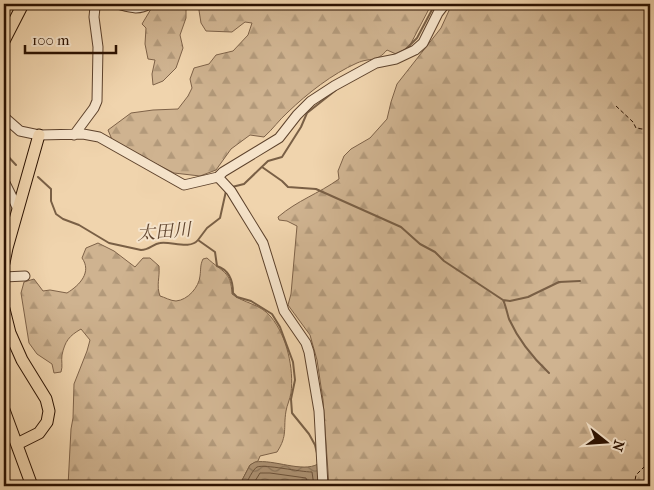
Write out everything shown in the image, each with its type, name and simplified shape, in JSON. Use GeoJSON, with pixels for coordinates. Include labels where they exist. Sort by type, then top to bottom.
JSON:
{"type":"FeatureCollection","features":[{"type":"Feature","properties":{"kind":"main road"},"geometry":{"type":"LineString","coordinates":[[4,41],[23,4]]}},
{"type":"Feature","properties":{"kind":"main road"},"geometry":{"type":"LineString","coordinates":[[4,263],[39,135]]}},
{"type":"Feature","properties":{"kind":"main road"},"geometry":{"type":"LineString","coordinates":[[4,309],[10,333],[22,360],[46,399],[49,411],[47,422],[39,433],[17,444]]}},
{"type":"Feature","properties":{"kind":"main road"},"geometry":{"type":"LineString","coordinates":[[4,410],[32,486]]}},
{"type":"Feature","properties":{"kind":"street"},"geometry":{"type":"LineString","coordinates":[[74,135],[97,101],[98,47],[94,17],[95,7],[98,4]]}},
{"type":"Feature","properties":{"kind":"street"},"geometry":{"type":"LineString","coordinates":[[117,4],[132,8],[140,8],[149,4]]}},
{"type":"Feature","properties":{"kind":"street"},"geometry":{"type":"LineString","coordinates":[[4,117],[20,131],[39,135],[99,137],[184,185],[218,177],[223,172],[279,138],[311,101],[334,86],[376,62],[396,59],[415,50],[423,42],[438,13],[445,4]]}},
{"type":"Feature","properties":{"kind":"street"},"geometry":{"type":"LineString","coordinates":[[218,177],[231,191],[263,243],[284,311],[306,343],[318,395],[323,486]]}},
{"type":"Feature","properties":{"kind":"street"},"geometry":{"type":"LineString","coordinates":[[4,181],[18,210]]}},
{"type":"Feature","properties":{"kind":"street"},"geometry":{"type":"LineString","coordinates":[[4,277],[25,276]]}},
{"type":"Feature","properties":{"kind":"path"},"geometry":{"type":"LineString","coordinates":[[616,106],[633,122],[636,128],[650,128]]}},
{"type":"Feature","properties":{"kind":"path"},"geometry":{"type":"LineString","coordinates":[[634,486],[636,475],[650,462]]}},
{"type":"Feature","properties":{"kind":"green space"},"geometry":{"type":"Polygon","coordinates":[[[154,4],[186,4],[186,18],[180,35],[183,48],[176,68],[163,81],[153,85],[152,74],[155,60],[148,59],[145,44],[146,28],[142,24],[154,4]]]}},
{"type":"Feature","properties":{"kind":"green space"},"geometry":{"type":"Polygon","coordinates":[[[198,4],[433,4],[409,47],[396,54],[387,50],[380,57],[362,61],[338,73],[304,98],[264,137],[250,135],[231,149],[216,170],[200,176],[174,173],[113,142],[108,130],[131,113],[178,109],[192,88],[190,79],[194,68],[209,64],[216,55],[233,51],[248,35],[252,23],[245,22],[232,32],[206,31],[201,23],[198,4]]]}},
{"type":"Feature","properties":{"kind":"green space"},"geometry":{"type":"Polygon","coordinates":[[[452,4],[650,4],[650,486],[329,486],[323,400],[317,360],[310,335],[288,305],[291,294],[297,226],[287,221],[279,220],[278,217],[339,179],[338,171],[344,156],[351,149],[370,138],[387,119],[397,84],[441,28],[452,4]]]}},
{"type":"Feature","properties":{"kind":"green space"},"geometry":{"type":"Polygon","coordinates":[[[98,243],[114,251],[135,267],[143,258],[150,258],[159,266],[158,288],[160,296],[174,301],[189,296],[199,280],[202,261],[207,258],[228,276],[232,294],[262,309],[277,325],[288,353],[292,384],[286,411],[284,436],[277,452],[260,456],[258,461],[250,465],[239,486],[68,486],[74,384],[90,340],[81,329],[73,334],[66,342],[63,350],[61,372],[54,373],[52,364],[37,354],[29,343],[21,293],[24,282],[34,279],[43,291],[50,290],[67,293],[83,278],[86,268],[82,258],[86,248],[98,243]]]}},
{"type":"Feature","properties":{"kind":"water"},"geometry":{"type":"Polygon","coordinates":[[[255,462],[271,462],[296,467],[318,464],[319,486],[239,486],[250,465],[255,462]]]}},
{"type":"Feature","properties":{"kind":"waterway"},"geometry":{"type":"LineString","coordinates":[[404,51],[417,38],[435,4]]}},
{"type":"Feature","properties":{"kind":"waterway"},"geometry":{"type":"LineString","coordinates":[[232,187],[244,184],[268,161],[282,157],[301,127],[307,113],[336,90]]}},
{"type":"Feature","properties":{"kind":"waterway","name":"太田川"},"geometry":{"type":"LineString","coordinates":[[4,152],[16,165]]}},
{"type":"Feature","properties":{"kind":"waterway"},"geometry":{"type":"LineString","coordinates":[[262,167],[288,187],[316,189],[401,227],[420,244],[435,252],[444,261],[503,300],[510,301],[528,297],[559,282],[580,281]]}},
{"type":"Feature","properties":{"kind":"waterway","name":"太田川"},"geometry":{"type":"LineString","coordinates":[[38,177],[51,189],[51,201],[56,214],[109,243],[141,250],[160,243],[185,245],[195,243],[198,240],[215,252],[217,266],[225,270],[230,276],[233,293],[237,297],[251,301],[272,314],[280,327],[293,362],[295,380],[291,399],[292,413],[309,434],[317,453]]}},
{"type":"Feature","properties":{"kind":"waterway"},"geometry":{"type":"LineString","coordinates":[[198,240],[207,228],[220,218],[226,191]]}},
{"type":"Feature","properties":{"kind":"waterway"},"geometry":{"type":"LineString","coordinates":[[503,300],[509,319],[522,342],[549,373]]}}]}
